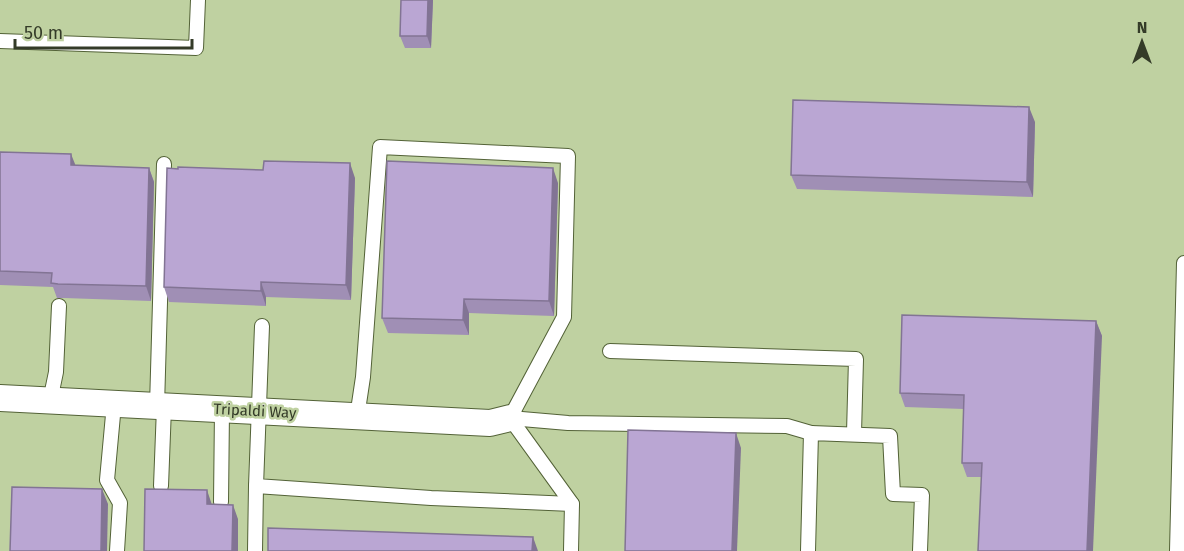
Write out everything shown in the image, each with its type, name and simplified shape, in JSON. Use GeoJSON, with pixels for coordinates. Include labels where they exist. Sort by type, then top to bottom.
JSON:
{"type":"FeatureCollection","features":[{"type":"Feature","properties":{"kind":"street","name":"Tripaldi Way"},"geometry":{"type":"LineString","coordinates":[[0,398],[490,423],[510,418]]}},
{"type":"Feature","properties":{"kind":"lane"},"geometry":{"type":"LineString","coordinates":[[0,41],[196,48],[198,0]]}},
{"type":"Feature","properties":{"kind":"lane"},"geometry":{"type":"LineString","coordinates":[[357,417],[363,377],[380,147],[568,156],[564,317],[510,418]]}},
{"type":"Feature","properties":{"kind":"lane"},"geometry":{"type":"LineString","coordinates":[[161,486],[164,164]]}},
{"type":"Feature","properties":{"kind":"lane"},"geometry":{"type":"LineString","coordinates":[[1177,551],[1184,263]]}},
{"type":"Feature","properties":{"kind":"lane"},"geometry":{"type":"LineString","coordinates":[[50,401],[56,372],[58,306]]}},
{"type":"Feature","properties":{"kind":"lane"},"geometry":{"type":"LineString","coordinates":[[255,551],[262,326]]}},
{"type":"Feature","properties":{"kind":"lane"},"geometry":{"type":"LineString","coordinates":[[610,351],[856,359],[854,434]]}},
{"type":"Feature","properties":{"kind":"lane"},"geometry":{"type":"LineString","coordinates":[[114,404],[107,480],[120,503],[117,551]]}},
{"type":"Feature","properties":{"kind":"lane"},"geometry":{"type":"LineString","coordinates":[[221,502],[222,410]]}},
{"type":"Feature","properties":{"kind":"lane"},"geometry":{"type":"LineString","coordinates":[[510,418],[568,423],[787,426],[811,433],[890,436],[893,494],[922,495],[920,551]]}},
{"type":"Feature","properties":{"kind":"lane"},"geometry":{"type":"LineString","coordinates":[[510,418],[572,504],[571,551]]}},
{"type":"Feature","properties":{"kind":"lane"},"geometry":{"type":"LineString","coordinates":[[808,551],[811,433]]}},
{"type":"Feature","properties":{"kind":"lane"},"geometry":{"type":"LineString","coordinates":[[256,486],[430,498],[572,504]]}},
{"type":"Feature","properties":{"kind":"building"},"geometry":{"type":"Polygon","coordinates":[[[401,0],[428,0],[427,36],[400,36],[401,0]]]}},
{"type":"Feature","properties":{"kind":"building"},"geometry":{"type":"Polygon","coordinates":[[[793,100],[1029,107],[1027,182],[791,175],[793,100]]]}},
{"type":"Feature","properties":{"kind":"building"},"geometry":{"type":"Polygon","coordinates":[[[0,152],[71,154],[71,165],[149,168],[146,286],[58,284],[51,283],[52,273],[0,271],[0,152]]]}},
{"type":"Feature","properties":{"kind":"building"},"geometry":{"type":"Polygon","coordinates":[[[264,161],[350,163],[346,285],[261,282],[261,291],[164,287],[167,168],[263,170],[264,161]]]}},
{"type":"Feature","properties":{"kind":"building"},"geometry":{"type":"Polygon","coordinates":[[[387,161],[553,168],[549,301],[464,299],[463,320],[382,318],[387,161]]]}},
{"type":"Feature","properties":{"kind":"building"},"geometry":{"type":"Polygon","coordinates":[[[902,315],[1096,321],[1087,551],[978,551],[982,463],[962,463],[964,395],[900,393],[902,315]]]}},
{"type":"Feature","properties":{"kind":"building"},"geometry":{"type":"Polygon","coordinates":[[[628,430],[736,433],[732,551],[625,551],[628,430]]]}},
{"type":"Feature","properties":{"kind":"building"},"geometry":{"type":"Polygon","coordinates":[[[12,487],[102,489],[101,551],[10,551],[12,487]]]}},
{"type":"Feature","properties":{"kind":"building"},"geometry":{"type":"Polygon","coordinates":[[[145,489],[207,490],[207,504],[233,505],[232,551],[144,551],[145,489]]]}},
{"type":"Feature","properties":{"kind":"building"},"geometry":{"type":"Polygon","coordinates":[[[268,528],[533,537],[532,551],[268,551],[268,528]]]}}]}
